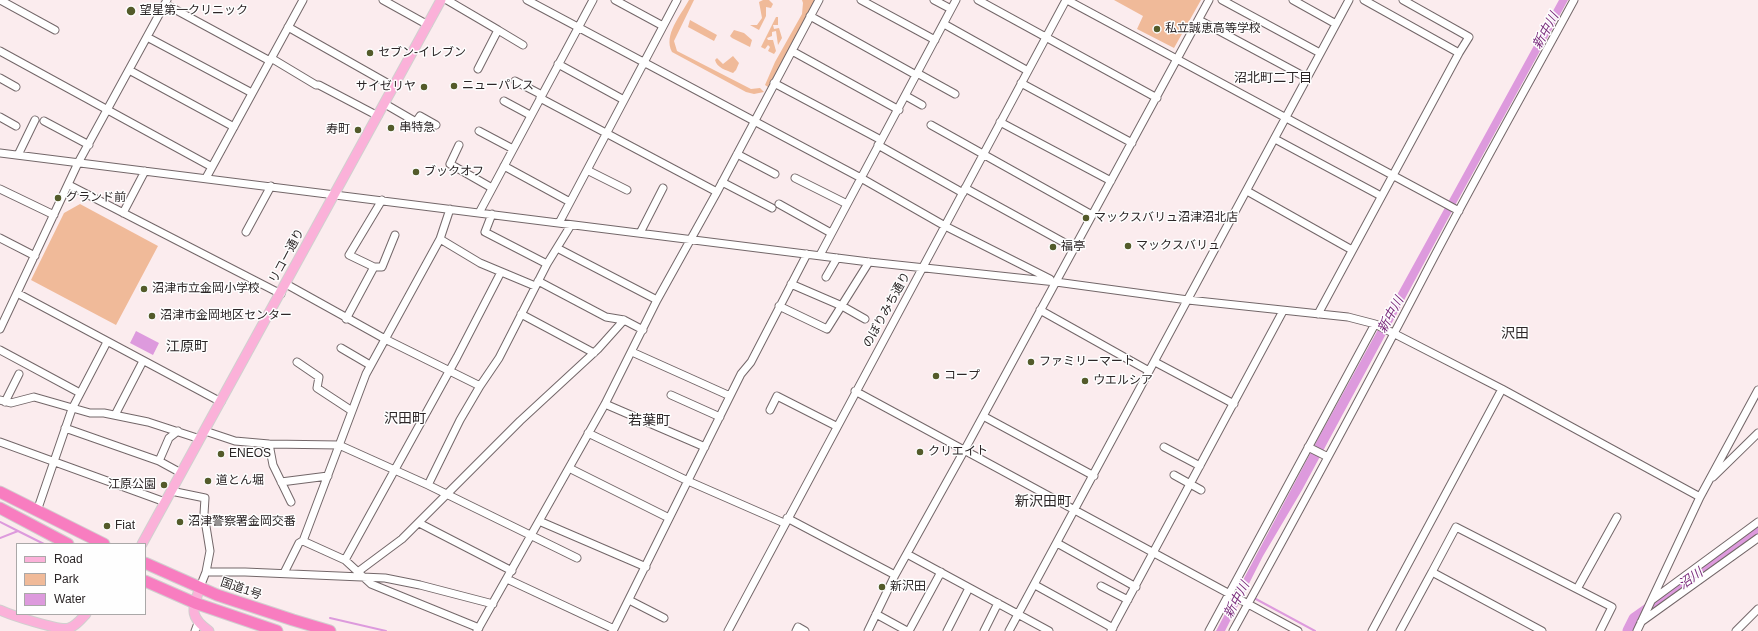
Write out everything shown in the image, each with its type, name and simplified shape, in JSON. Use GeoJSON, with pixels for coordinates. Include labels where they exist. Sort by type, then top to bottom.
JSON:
{"type":"FeatureCollection","features":[{"type":"Feature","properties":{"kind":"highway"},"geometry":{"type":"LineString","coordinates":[[0,492],[102,543]]}},
{"type":"Feature","properties":{"kind":"highway"},"geometry":{"type":"LineString","coordinates":[[0,508],[66,543]]}},
{"type":"Feature","properties":{"kind":"highway","name":"国道1号"},"geometry":{"type":"LineString","coordinates":[[146,563],[217,595],[285,618],[330,631]]}},
{"type":"Feature","properties":{"kind":"highway"},"geometry":{"type":"LineString","coordinates":[[146,581],[194,603],[277,631]]}},
{"type":"Feature","properties":{"kind":"main road","name":"リコー通り"},"geometry":{"type":"LineString","coordinates":[[143,543],[281,294],[334,194],[394,88],[441,0]]}},
{"type":"Feature","properties":{"kind":"main road"},"geometry":{"type":"LineString","coordinates":[[200,587],[194,603],[194,616],[197,627],[209,631]]}},
{"type":"Feature","properties":{"kind":"main road"},"geometry":{"type":"LineString","coordinates":[[0,610],[26,620],[70,629],[85,615]]}},
{"type":"Feature","properties":{"kind":"street"},"geometry":{"type":"LineString","coordinates":[[206,178],[303,0]]}},
{"type":"Feature","properties":{"kind":"street"},"geometry":{"type":"LineString","coordinates":[[383,0],[428,24]]}},
{"type":"Feature","properties":{"kind":"street"},"geometry":{"type":"LineString","coordinates":[[447,0],[523,45]]}},
{"type":"Feature","properties":{"kind":"street"},"geometry":{"type":"LineString","coordinates":[[527,0],[861,178],[945,226],[1056,282]]}},
{"type":"Feature","properties":{"kind":"street"},"geometry":{"type":"LineString","coordinates":[[479,213],[530,115],[593,0]]}},
{"type":"Feature","properties":{"kind":"street"},"geometry":{"type":"LineString","coordinates":[[615,0],[663,26]]}},
{"type":"Feature","properties":{"kind":"street"},"geometry":{"type":"LineString","coordinates":[[559,223],[678,0]]}},
{"type":"Feature","properties":{"kind":"street"},"geometry":{"type":"LineString","coordinates":[[304,540],[345,560],[371,584],[478,629],[532,536],[605,404],[657,300],[717,192],[819,0]]}},
{"type":"Feature","properties":{"kind":"street"},"geometry":{"type":"LineString","coordinates":[[861,0],[935,40]]}},
{"type":"Feature","properties":{"kind":"street"},"geometry":{"type":"LineString","coordinates":[[934,0],[951,9]]}},
{"type":"Feature","properties":{"kind":"street"},"geometry":{"type":"LineString","coordinates":[[820,255],[879,143],[899,110],[956,0]]}},
{"type":"Feature","properties":{"kind":"street"},"geometry":{"type":"LineString","coordinates":[[978,0],[1157,98]]}},
{"type":"Feature","properties":{"kind":"street"},"geometry":{"type":"LineString","coordinates":[[1066,0],[1458,211]]}},
{"type":"Feature","properties":{"kind":"street","name":"のぼりみち通り"},"geometry":{"type":"LineString","coordinates":[[728,631],[836,426],[1066,0]]}},
{"type":"Feature","properties":{"kind":"street"},"geometry":{"type":"LineString","coordinates":[[868,631],[895,575],[1178,60],[1209,0]]}},
{"type":"Feature","properties":{"kind":"street"},"geometry":{"type":"LineString","coordinates":[[1222,0],[1320,53]]}},
{"type":"Feature","properties":{"kind":"street"},"geometry":{"type":"LineString","coordinates":[[1293,0],[1336,24]]}},
{"type":"Feature","properties":{"kind":"street"},"geometry":{"type":"LineString","coordinates":[[1010,631],[1349,0]]}},
{"type":"Feature","properties":{"kind":"street"},"geometry":{"type":"LineString","coordinates":[[1364,0],[1459,54]]}},
{"type":"Feature","properties":{"kind":"street"},"geometry":{"type":"LineString","coordinates":[[1318,314],[1392,175],[1469,37],[1403,0]]}},
{"type":"Feature","properties":{"kind":"street"},"geometry":{"type":"LineString","coordinates":[[1233,631],[1247,602],[1256,590],[1395,334],[1458,211],[1574,0]]}},
{"type":"Feature","properties":{"kind":"street"},"geometry":{"type":"LineString","coordinates":[[0,330],[78,163],[166,1],[316,85],[319,85],[378,116]]}},
{"type":"Feature","properties":{"kind":"street"},"geometry":{"type":"LineString","coordinates":[[2,2],[55,30]]}},
{"type":"Feature","properties":{"kind":"street"},"geometry":{"type":"LineString","coordinates":[[810,16],[955,94]]}},
{"type":"Feature","properties":{"kind":"street"},"geometry":{"type":"LineString","coordinates":[[1199,20],[1307,78]]}},
{"type":"Feature","properties":{"kind":"street"},"geometry":{"type":"LineString","coordinates":[[944,24],[1028,71]]}},
{"type":"Feature","properties":{"kind":"street"},"geometry":{"type":"LineString","coordinates":[[288,27],[394,88]]}},
{"type":"Feature","properties":{"kind":"street"},"geometry":{"type":"LineString","coordinates":[[478,69],[498,30]]}},
{"type":"Feature","properties":{"kind":"street"},"geometry":{"type":"LineString","coordinates":[[147,37],[252,93]]}},
{"type":"Feature","properties":{"kind":"street"},"geometry":{"type":"LineString","coordinates":[[0,51],[212,167]]}},
{"type":"Feature","properties":{"kind":"street"},"geometry":{"type":"LineString","coordinates":[[792,51],[899,110]]}},
{"type":"Feature","properties":{"kind":"street"},"geometry":{"type":"LineString","coordinates":[[558,64],[624,100]]}},
{"type":"Feature","properties":{"kind":"street"},"geometry":{"type":"LineString","coordinates":[[129,70],[234,127]]}},
{"type":"Feature","properties":{"kind":"street"},"geometry":{"type":"LineString","coordinates":[[0,78],[16,87]]}},
{"type":"Feature","properties":{"kind":"street"},"geometry":{"type":"LineString","coordinates":[[515,81],[606,134],[717,192]]}},
{"type":"Feature","properties":{"kind":"street"},"geometry":{"type":"LineString","coordinates":[[1021,83],[1132,143]]}},
{"type":"Feature","properties":{"kind":"street"},"geometry":{"type":"LineString","coordinates":[[774,84],[964,190],[1074,248]]}},
{"type":"Feature","properties":{"kind":"street"},"geometry":{"type":"LineString","coordinates":[[906,96],[922,105]]}},
{"type":"Feature","properties":{"kind":"street"},"geometry":{"type":"LineString","coordinates":[[504,101],[530,115]]}},
{"type":"Feature","properties":{"kind":"street"},"geometry":{"type":"LineString","coordinates":[[385,104],[416,122],[420,116],[436,125]]}},
{"type":"Feature","properties":{"kind":"street"},"geometry":{"type":"LineString","coordinates":[[0,117],[16,126]]}},
{"type":"Feature","properties":{"kind":"street"},"geometry":{"type":"LineString","coordinates":[[18,155],[35,120]]}},
{"type":"Feature","properties":{"kind":"street"},"geometry":{"type":"LineString","coordinates":[[44,121],[88,145]]}},
{"type":"Feature","properties":{"kind":"street"},"geometry":{"type":"LineString","coordinates":[[1000,122],[1111,181]]}},
{"type":"Feature","properties":{"kind":"street"},"geometry":{"type":"LineString","coordinates":[[931,125],[1092,215]]}},
{"type":"Feature","properties":{"kind":"street"},"geometry":{"type":"LineString","coordinates":[[479,131],[513,149]]}},
{"type":"Feature","properties":{"kind":"street"},"geometry":{"type":"LineString","coordinates":[[1275,139],[1381,196]]}},
{"type":"Feature","properties":{"kind":"street"},"geometry":{"type":"LineString","coordinates":[[459,145],[450,164],[492,188]]}},
{"type":"Feature","properties":{"kind":"street"},"geometry":{"type":"LineString","coordinates":[[0,153],[869,262],[1056,282],[1188,300],[1348,317],[1377,325],[1395,334],[1502,389],[1700,497]]}},
{"type":"Feature","properties":{"kind":"street"},"geometry":{"type":"LineString","coordinates":[[737,154],[775,174]]}},
{"type":"Feature","properties":{"kind":"street"},"geometry":{"type":"LineString","coordinates":[[504,166],[570,202]]}},
{"type":"Feature","properties":{"kind":"street"},"geometry":{"type":"LineString","coordinates":[[587,170],[626,190]]}},
{"type":"Feature","properties":{"kind":"street"},"geometry":{"type":"LineString","coordinates":[[123,212],[145,171]]}},
{"type":"Feature","properties":{"kind":"street"},"geometry":{"type":"LineString","coordinates":[[795,178],[846,204]]}},
{"type":"Feature","properties":{"kind":"street"},"geometry":{"type":"LineString","coordinates":[[722,182],[831,233]]}},
{"type":"Feature","properties":{"kind":"street"},"geometry":{"type":"LineString","coordinates":[[69,185],[281,294]]}},
{"type":"Feature","properties":{"kind":"street"},"geometry":{"type":"LineString","coordinates":[[246,232],[270,186]]}},
{"type":"Feature","properties":{"kind":"street"},"geometry":{"type":"LineString","coordinates":[[640,233],[663,188]]}},
{"type":"Feature","properties":{"kind":"street"},"geometry":{"type":"LineString","coordinates":[[0,189],[54,215]]}},
{"type":"Feature","properties":{"kind":"street"},"geometry":{"type":"LineString","coordinates":[[1247,191],[1352,250]]}},
{"type":"Feature","properties":{"kind":"street"},"geometry":{"type":"LineString","coordinates":[[382,200],[350,255],[374,267],[382,267],[395,236]]}},
{"type":"Feature","properties":{"kind":"street"},"geometry":{"type":"LineString","coordinates":[[284,573],[299,543],[304,540],[370,365],[440,239],[450,209]]}},
{"type":"Feature","properties":{"kind":"street"},"geometry":{"type":"LineString","coordinates":[[492,214],[485,232],[547,264]]}},
{"type":"Feature","properties":{"kind":"street"},"geometry":{"type":"LineString","coordinates":[[428,485],[460,420],[499,358],[536,283],[571,225]]}},
{"type":"Feature","properties":{"kind":"street"},"geometry":{"type":"LineString","coordinates":[[0,238],[35,256]]}},
{"type":"Feature","properties":{"kind":"street"},"geometry":{"type":"LineString","coordinates":[[440,239],[480,264],[536,283],[606,317],[624,320],[643,330]]}},
{"type":"Feature","properties":{"kind":"street"},"geometry":{"type":"LineString","coordinates":[[557,248],[657,300]]}},
{"type":"Feature","properties":{"kind":"street"},"geometry":{"type":"LineString","coordinates":[[507,578],[613,630],[646,567],[741,374],[752,362],[779,306],[807,254]]}},
{"type":"Feature","properties":{"kind":"street"},"geometry":{"type":"LineString","coordinates":[[826,277],[837,258]]}},
{"type":"Feature","properties":{"kind":"street"},"geometry":{"type":"LineString","coordinates":[[779,306],[827,329],[869,262]]}},
{"type":"Feature","properties":{"kind":"street"},"geometry":{"type":"LineString","coordinates":[[346,319],[374,267]]}},
{"type":"Feature","properties":{"kind":"street"},"geometry":{"type":"LineString","coordinates":[[345,560],[501,272]]}},
{"type":"Feature","properties":{"kind":"street"},"geometry":{"type":"LineString","coordinates":[[286,284],[346,319],[480,386]]}},
{"type":"Feature","properties":{"kind":"street"},"geometry":{"type":"LineString","coordinates":[[791,284],[842,306],[864,319]]}},
{"type":"Feature","properties":{"kind":"street"},"geometry":{"type":"LineString","coordinates":[[18,293],[142,361],[221,402]]}},
{"type":"Feature","properties":{"kind":"street"},"geometry":{"type":"LineString","coordinates":[[1040,310],[1149,371]]}},
{"type":"Feature","properties":{"kind":"street"},"geometry":{"type":"LineString","coordinates":[[1035,585],[1112,629],[1154,554],[1283,311]]}},
{"type":"Feature","properties":{"kind":"street"},"geometry":{"type":"LineString","coordinates":[[522,314],[594,353]]}},
{"type":"Feature","properties":{"kind":"street"},"geometry":{"type":"LineString","coordinates":[[361,574],[402,539],[520,421],[549,396],[569,374],[594,353],[624,320]]}},
{"type":"Feature","properties":{"kind":"street"},"geometry":{"type":"LineString","coordinates":[[1209,631],[1308,446],[1377,325]]}},
{"type":"Feature","properties":{"kind":"street"},"geometry":{"type":"LineString","coordinates":[[38,511],[53,462],[72,409],[107,342]]}},
{"type":"Feature","properties":{"kind":"street"},"geometry":{"type":"LineString","coordinates":[[341,348],[370,365]]}},
{"type":"Feature","properties":{"kind":"street"},"geometry":{"type":"LineString","coordinates":[[0,350],[80,393]]}},
{"type":"Feature","properties":{"kind":"street"},"geometry":{"type":"LineString","coordinates":[[632,352],[730,396]]}},
{"type":"Feature","properties":{"kind":"street"},"geometry":{"type":"LineString","coordinates":[[115,415],[142,361]]}},
{"type":"Feature","properties":{"kind":"street"},"geometry":{"type":"LineString","coordinates":[[297,362],[319,377],[317,388],[352,411]]}},
{"type":"Feature","properties":{"kind":"street"},"geometry":{"type":"LineString","coordinates":[[1154,362],[1234,404]]}},
{"type":"Feature","properties":{"kind":"street"},"geometry":{"type":"LineString","coordinates":[[19,374],[3,401],[16,402],[34,397],[90,413],[115,415],[148,422],[178,431],[235,441],[269,444],[339,445],[448,494],[577,558]]}},
{"type":"Feature","properties":{"kind":"street"},"geometry":{"type":"LineString","coordinates":[[1372,631],[1502,389]]}},
{"type":"Feature","properties":{"kind":"street"},"geometry":{"type":"LineString","coordinates":[[1637,631],[1707,483],[1758,390]]}},
{"type":"Feature","properties":{"kind":"street"},"geometry":{"type":"LineString","coordinates":[[855,391],[1154,554],[1247,602],[1298,631]]}},
{"type":"Feature","properties":{"kind":"street"},"geometry":{"type":"LineString","coordinates":[[671,395],[720,418]]}},
{"type":"Feature","properties":{"kind":"street"},"geometry":{"type":"LineString","coordinates":[[770,410],[777,396],[836,426]]}},
{"type":"Feature","properties":{"kind":"street"},"geometry":{"type":"LineString","coordinates":[[605,404],[705,447]]}},
{"type":"Feature","properties":{"kind":"street"},"geometry":{"type":"LineString","coordinates":[[983,416],[1094,476]]}},
{"type":"Feature","properties":{"kind":"street"},"geometry":{"type":"LineString","coordinates":[[65,428],[159,461],[181,473]]}},
{"type":"Feature","properties":{"kind":"street"},"geometry":{"type":"LineString","coordinates":[[159,461],[169,438],[178,431]]}},
{"type":"Feature","properties":{"kind":"street"},"geometry":{"type":"LineString","coordinates":[[1707,483],[1758,433]]}},
{"type":"Feature","properties":{"kind":"street"},"geometry":{"type":"LineString","coordinates":[[588,434],[688,481],[786,520],[895,575]]}},
{"type":"Feature","properties":{"kind":"street"},"geometry":{"type":"LineString","coordinates":[[0,442],[165,502]]}},
{"type":"Feature","properties":{"kind":"street"},"geometry":{"type":"LineString","coordinates":[[269,444],[273,465],[291,502]]}},
{"type":"Feature","properties":{"kind":"street"},"geometry":{"type":"LineString","coordinates":[[1308,446],[1328,457]]}},
{"type":"Feature","properties":{"kind":"street"},"geometry":{"type":"LineString","coordinates":[[1164,447],[1200,466]]}},
{"type":"Feature","properties":{"kind":"street"},"geometry":{"type":"LineString","coordinates":[[569,468],[670,518]]}},
{"type":"Feature","properties":{"kind":"street"},"geometry":{"type":"LineString","coordinates":[[1174,475],[1201,490]]}},
{"type":"Feature","properties":{"kind":"street"},"geometry":{"type":"LineString","coordinates":[[281,482],[328,476]]}},
{"type":"Feature","properties":{"kind":"street"},"geometry":{"type":"LineString","coordinates":[[171,491],[205,498],[204,514],[210,551],[206,572],[200,587]]}},
{"type":"Feature","properties":{"kind":"street"},"geometry":{"type":"LineString","coordinates":[[1577,589],[1617,517]]}},
{"type":"Feature","properties":{"kind":"street"},"geometry":{"type":"LineString","coordinates":[[539,521],[646,567]]}},
{"type":"Feature","properties":{"kind":"street"},"geometry":{"type":"LineString","coordinates":[[1650,602],[1758,522]]}},
{"type":"Feature","properties":{"kind":"street"},"geometry":{"type":"LineString","coordinates":[[418,523],[512,571]]}},
{"type":"Feature","properties":{"kind":"street"},"geometry":{"type":"LineString","coordinates":[[1400,631],[1456,527],[1612,607],[1600,631]]}},
{"type":"Feature","properties":{"kind":"street"},"geometry":{"type":"LineString","coordinates":[[1641,621],[1758,538]]}},
{"type":"Feature","properties":{"kind":"street"},"geometry":{"type":"LineString","coordinates":[[1057,544],[1136,587]]}},
{"type":"Feature","properties":{"kind":"street"},"geometry":{"type":"LineString","coordinates":[[907,554],[1049,631]]}},
{"type":"Feature","properties":{"kind":"street"},"geometry":{"type":"LineString","coordinates":[[206,572],[361,574],[420,584],[493,604]]}},
{"type":"Feature","properties":{"kind":"street"},"geometry":{"type":"LineString","coordinates":[[876,614],[908,631],[940,572]]}},
{"type":"Feature","properties":{"kind":"street"},"geometry":{"type":"LineString","coordinates":[[1432,572],[1542,631]]}},
{"type":"Feature","properties":{"kind":"street"},"geometry":{"type":"LineString","coordinates":[[1101,586],[1128,600]]}},
{"type":"Feature","properties":{"kind":"street"},"geometry":{"type":"LineString","coordinates":[[946,631],[969,588]]}},
{"type":"Feature","properties":{"kind":"street"},"geometry":{"type":"LineString","coordinates":[[629,600],[664,618]]}},
{"type":"Feature","properties":{"kind":"street"},"geometry":{"type":"LineString","coordinates":[[984,631],[998,603]]}},
{"type":"Feature","properties":{"kind":"street"},"geometry":{"type":"LineString","coordinates":[[1736,631],[1758,609]]}},
{"type":"Feature","properties":{"kind":"street"},"geometry":{"type":"LineString","coordinates":[[796,631],[798,627],[805,631]]}},
{"type":"Feature","properties":{"kind":"green space"},"geometry":{"type":"Polygon","coordinates":[[[689,0],[694,0],[674,41],[677,51],[751,89],[760,88],[764,92],[754,94],[746,92],[672,52],[670,46],[671,32],[689,0]]]}},
{"type":"Feature","properties":{"kind":"green space"},"geometry":{"type":"Polygon","coordinates":[[[769,0],[773,4],[771,8],[766,7],[766,16],[759,30],[750,25],[757,25],[762,18],[759,2],[769,0]]]}},
{"type":"Feature","properties":{"kind":"green space"},"geometry":{"type":"Polygon","coordinates":[[[802,0],[816,0],[768,87],[765,85],[775,62],[802,14],[802,0]]]}},
{"type":"Feature","properties":{"kind":"green space","name":"私立誠恵高等学校"},"geometry":{"type":"Polygon","coordinates":[[[1114,0],[1201,0],[1174,48],[1137,29],[1143,16],[1114,0]]]}},
{"type":"Feature","properties":{"kind":"green space"},"geometry":{"type":"Polygon","coordinates":[[[776,17],[778,17],[778,25],[773,25],[774,29],[779,28],[782,38],[778,45],[776,31],[772,32],[772,36],[767,38],[768,40],[773,40],[776,51],[774,54],[768,51],[770,47],[768,45],[765,49],[761,47],[776,17]]]}},
{"type":"Feature","properties":{"kind":"green space"},"geometry":{"type":"Polygon","coordinates":[[[690,20],[717,35],[714,41],[688,27],[690,20]]]}},
{"type":"Feature","properties":{"kind":"green space"},"geometry":{"type":"Polygon","coordinates":[[[734,30],[744,33],[752,40],[750,47],[730,36],[734,30]]]}},
{"type":"Feature","properties":{"kind":"green space"},"geometry":{"type":"Polygon","coordinates":[[[733,56],[739,63],[733,73],[720,67],[715,60],[717,58],[723,64],[733,56]]]}},
{"type":"Feature","properties":{"kind":"green space"},"geometry":{"type":"Polygon","coordinates":[[[80,204],[158,246],[116,325],[31,280],[64,213],[80,204]]]}},
{"type":"Feature","properties":{"kind":"water","name":"新中川"},"geometry":{"type":"Polygon","coordinates":[[[1559,0],[1568,0],[1458,200],[1302,490],[1263,556],[1225,631],[1216,631],[1319,437],[1559,0]]]}},
{"type":"Feature","properties":{"kind":"water"},"geometry":{"type":"Polygon","coordinates":[[[136,331],[159,343],[153,355],[130,343],[136,331]]]}},
{"type":"Feature","properties":{"kind":"waterway"},"geometry":{"type":"LineString","coordinates":[[0,522],[18,531]]}},
{"type":"Feature","properties":{"kind":"waterway"},"geometry":{"type":"LineString","coordinates":[[0,538],[18,531],[42,543]]}},
{"type":"Feature","properties":{"kind":"waterway","name":"沼川"},"geometry":{"type":"LineString","coordinates":[[1629,631],[1635,619],[1758,532]]}},
{"type":"Feature","properties":{"kind":"waterway","name":"新中川"},"geometry":{"type":"LineString","coordinates":[[1254,598],[1315,631]]}},
{"type":"Feature","properties":{"kind":"waterway"},"geometry":{"type":"LineString","coordinates":[[330,618],[386,631]]}},
{"type":"Feature","properties":{"kind":"place","name":"望星第一クリニック"},"geometry":{"type":"Point","coordinates":[131,11]}},
{"type":"Feature","properties":{"kind":"place","name":"私立誠恵高等学校"},"geometry":{"type":"Point","coordinates":[1157,29]}},
{"type":"Feature","properties":{"kind":"place","name":"セブン-イレブン"},"geometry":{"type":"Point","coordinates":[370,53]}},
{"type":"Feature","properties":{"kind":"place","name":"ニューパレス"},"geometry":{"type":"Point","coordinates":[454,86]}},
{"type":"Feature","properties":{"kind":"place","name":"サイゼリヤ"},"geometry":{"type":"Point","coordinates":[424,87]}},
{"type":"Feature","properties":{"kind":"place","name":"串特急"},"geometry":{"type":"Point","coordinates":[391,128]}},
{"type":"Feature","properties":{"kind":"place","name":"寿町"},"geometry":{"type":"Point","coordinates":[358,130]}},
{"type":"Feature","properties":{"kind":"place","name":"ブックオフ"},"geometry":{"type":"Point","coordinates":[416,172]}},
{"type":"Feature","properties":{"kind":"place","name":"グランド前"},"geometry":{"type":"Point","coordinates":[58,198]}},
{"type":"Feature","properties":{"kind":"place","name":"マックスバリュ沼津沼北店"},"geometry":{"type":"Point","coordinates":[1086,218]}},
{"type":"Feature","properties":{"kind":"place","name":"マックスバリュ"},"geometry":{"type":"Point","coordinates":[1128,246]}},
{"type":"Feature","properties":{"kind":"place","name":"福亭"},"geometry":{"type":"Point","coordinates":[1053,247]}},
{"type":"Feature","properties":{"kind":"place","name":"沼津市立金岡小学校"},"geometry":{"type":"Point","coordinates":[144,289]}},
{"type":"Feature","properties":{"kind":"place","name":"沼津市金岡地区センター"},"geometry":{"type":"Point","coordinates":[152,316]}},
{"type":"Feature","properties":{"kind":"place","name":"ファミリーマート"},"geometry":{"type":"Point","coordinates":[1031,362]}},
{"type":"Feature","properties":{"kind":"place","name":"コープ"},"geometry":{"type":"Point","coordinates":[936,376]}},
{"type":"Feature","properties":{"kind":"place","name":"ウエルシア"},"geometry":{"type":"Point","coordinates":[1085,381]}},
{"type":"Feature","properties":{"kind":"place","name":"クリエイト"},"geometry":{"type":"Point","coordinates":[920,452]}},
{"type":"Feature","properties":{"kind":"place","name":"ENEOS"},"geometry":{"type":"Point","coordinates":[221,454]}},
{"type":"Feature","properties":{"kind":"place","name":"道とん堀"},"geometry":{"type":"Point","coordinates":[208,481]}},
{"type":"Feature","properties":{"kind":"place","name":"江原公園"},"geometry":{"type":"Point","coordinates":[164,485]}},
{"type":"Feature","properties":{"kind":"place","name":"沼津警察署金岡交番"},"geometry":{"type":"Point","coordinates":[180,522]}},
{"type":"Feature","properties":{"kind":"place","name":"Fiat"},"geometry":{"type":"Point","coordinates":[107,526]}},
{"type":"Feature","properties":{"kind":"place","name":"新沢田"},"geometry":{"type":"Point","coordinates":[882,587]}},
{"type":"Feature","properties":{"kind":"district","name":"沼北町二丁目"},"geometry":{"type":"Point","coordinates":[1273,78]}},
{"type":"Feature","properties":{"kind":"district","name":"沢田"},"geometry":{"type":"Point","coordinates":[1515,334]}},
{"type":"Feature","properties":{"kind":"district","name":"江原町"},"geometry":{"type":"Point","coordinates":[187,347]}},
{"type":"Feature","properties":{"kind":"district","name":"沢田町"},"geometry":{"type":"Point","coordinates":[405,419]}},
{"type":"Feature","properties":{"kind":"district","name":"若葉町"},"geometry":{"type":"Point","coordinates":[649,421]}},
{"type":"Feature","properties":{"kind":"district","name":"新沢田町"},"geometry":{"type":"Point","coordinates":[1043,502]}}]}
